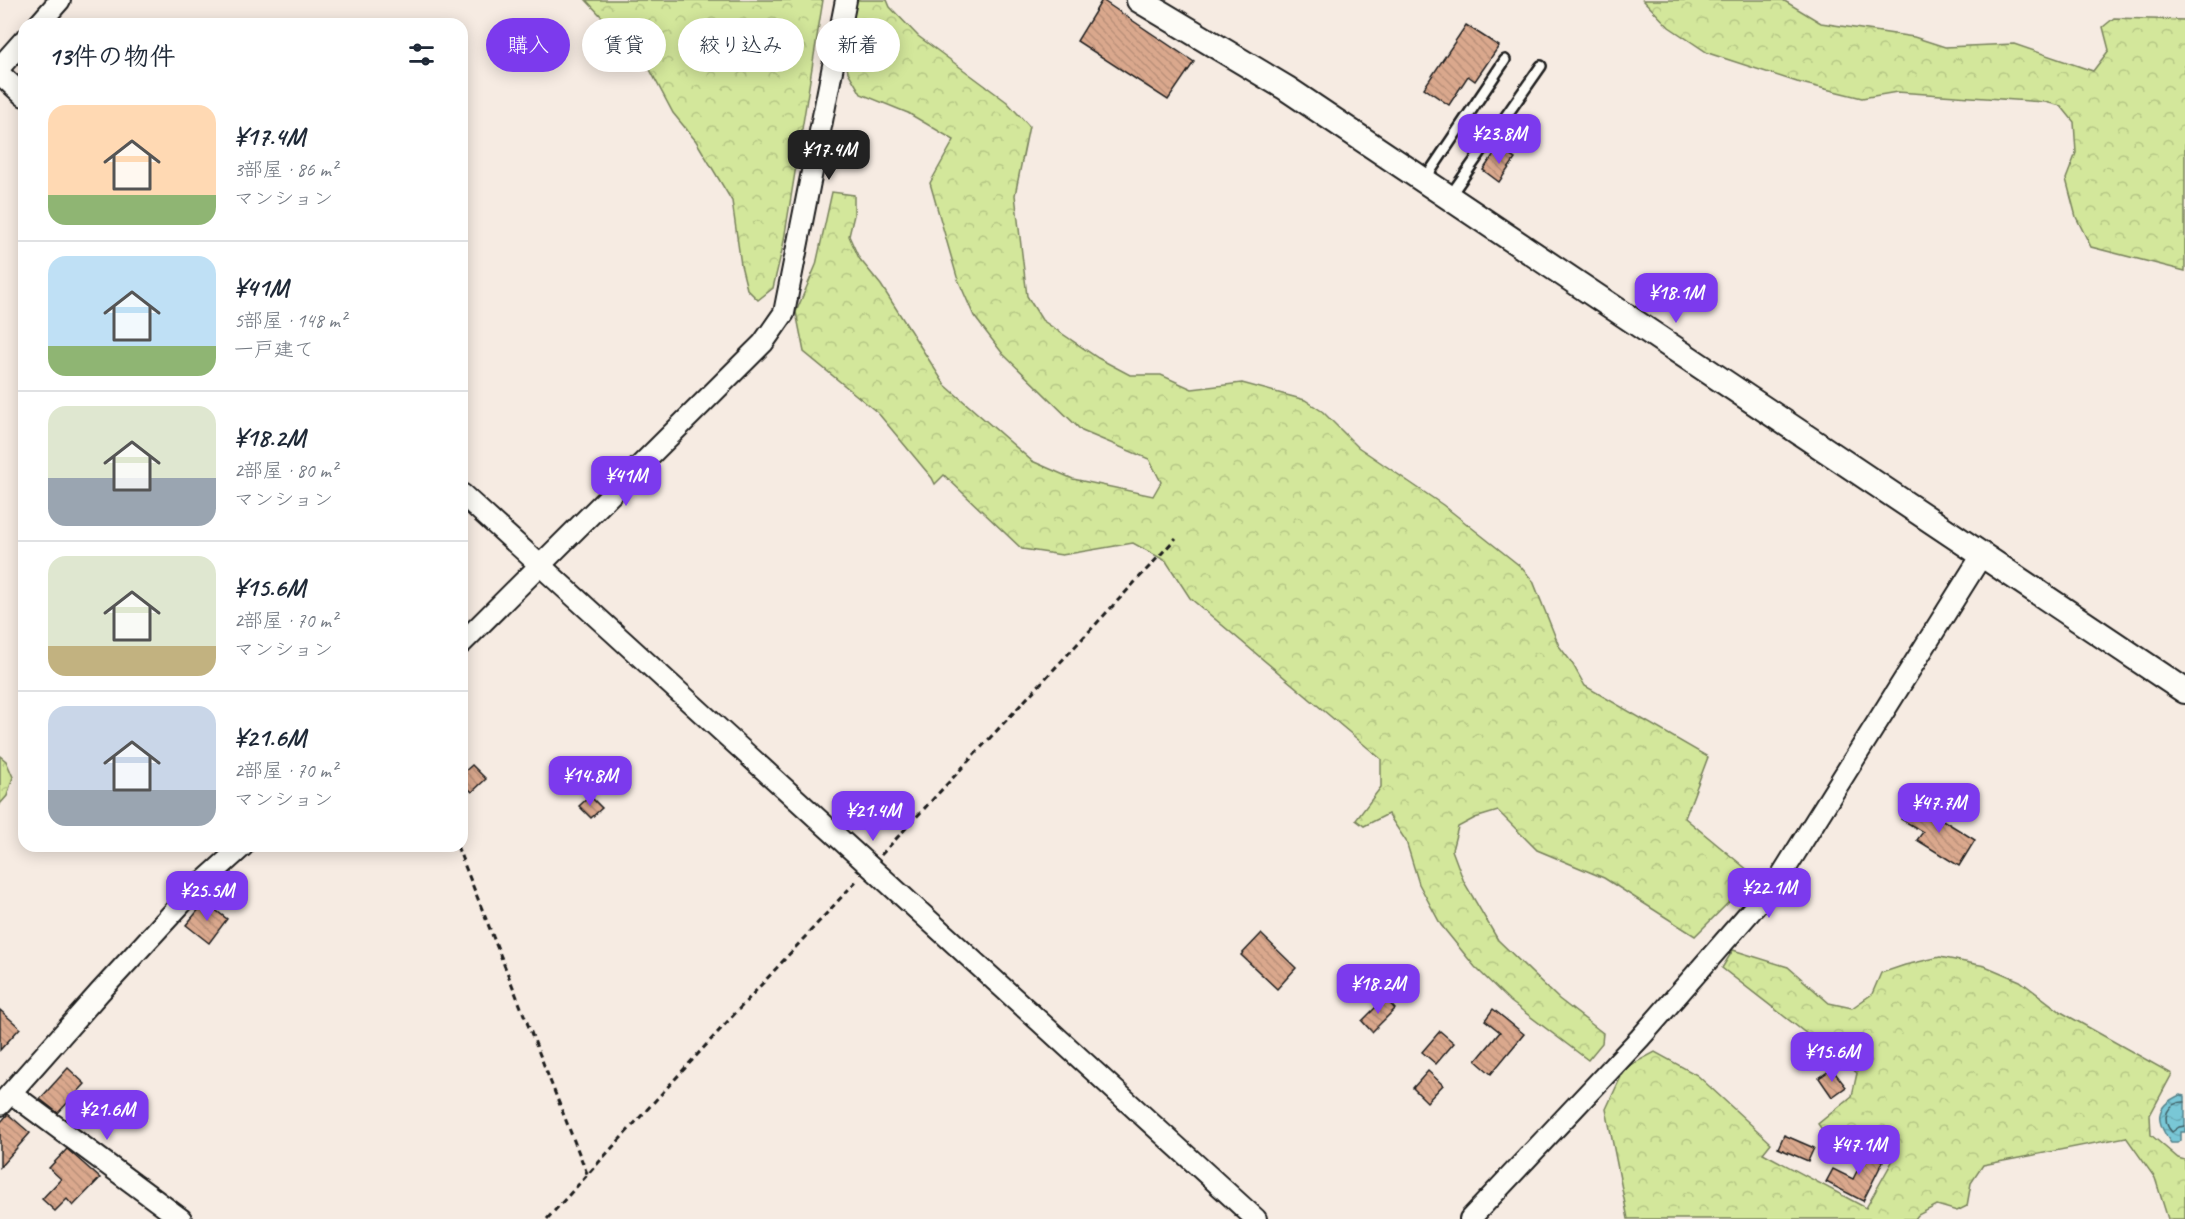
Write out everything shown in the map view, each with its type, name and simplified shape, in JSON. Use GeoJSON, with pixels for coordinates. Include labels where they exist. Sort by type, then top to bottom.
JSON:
{"type":"FeatureCollection","features":[{"type":"Feature","properties":{"kind":"street"},"geometry":{"type":"LineString","coordinates":[[44,18],[60,0]]}},
{"type":"Feature","properties":{"kind":"street"},"geometry":{"type":"LineString","coordinates":[[468,637],[764,343],[784,312],[846,0]]}},
{"type":"Feature","properties":{"kind":"street"},"geometry":{"type":"LineString","coordinates":[[1140,0],[1286,88],[2185,691]]}},
{"type":"Feature","properties":{"kind":"street"},"geometry":{"type":"LineString","coordinates":[[0,67],[18,47]]}},
{"type":"Feature","properties":{"kind":"street"},"geometry":{"type":"LineString","coordinates":[[0,74],[18,90]]}},
{"type":"Feature","properties":{"kind":"street"},"geometry":{"type":"LineString","coordinates":[[468,499],[1256,1219]]}},
{"type":"Feature","properties":{"kind":"street"},"geometry":{"type":"LineString","coordinates":[[1470,1219],[1640,1038],[1779,879],[1982,555]]}},
{"type":"Feature","properties":{"kind":"street"},"geometry":{"type":"LineString","coordinates":[[181,1219],[6,1099],[192,892],[236,852]]}},
{"type":"Feature","properties":{"kind":"lane"},"geometry":{"type":"LineString","coordinates":[[1423,181],[1505,60]]}},
{"type":"Feature","properties":{"kind":"lane"},"geometry":{"type":"LineString","coordinates":[[1449,198],[1540,66]]}},
{"type":"Feature","properties":{"kind":"path"},"geometry":{"type":"LineString","coordinates":[[459,852],[588,1176]]}},
{"type":"Feature","properties":{"kind":"green space"},"geometry":{"type":"Polygon","coordinates":[[[586,0],[823,0],[820,18],[816,18],[816,43],[783,246],[773,288],[758,300],[747,289],[741,265],[732,201],[696,141],[673,113],[651,72],[666,72],[666,18],[603,18],[586,0]]]}},
{"type":"Feature","properties":{"kind":"green space"},"geometry":{"type":"Polygon","coordinates":[[[855,0],[887,0],[890,7],[918,36],[1007,102],[1029,126],[1015,195],[1027,296],[1042,320],[1098,358],[1130,375],[1161,375],[1192,389],[1242,383],[1305,400],[1323,412],[1358,447],[1443,505],[1520,566],[1533,581],[1559,646],[1585,686],[1708,757],[1685,818],[1755,876],[1695,936],[1604,878],[1537,850],[1498,811],[1475,818],[1458,827],[1452,850],[1464,882],[1498,940],[1559,999],[1603,1033],[1602,1043],[1588,1060],[1511,1002],[1475,967],[1441,925],[1419,884],[1406,841],[1388,814],[1364,826],[1356,820],[1381,787],[1381,759],[1190,598],[1166,561],[1133,543],[1062,555],[1022,549],[944,475],[935,484],[878,413],[804,352],[796,312],[816,265],[832,192],[854,195],[854,215],[849,236],[859,258],[881,285],[945,385],[1032,461],[1073,479],[1153,496],[1161,482],[1149,459],[1082,431],[1003,354],[974,316],[957,277],[930,183],[954,140],[908,113],[861,94],[848,72],[900,72],[900,18],[851,18],[855,0]]]}},
{"type":"Feature","properties":{"kind":"green space"},"geometry":{"type":"Polygon","coordinates":[[[1643,0],[1783,0],[1821,23],[1914,37],[1945,47],[2014,44],[2093,71],[2109,50],[2103,27],[2114,18],[2185,20],[2185,271],[2091,247],[2076,217],[2066,179],[2076,153],[2074,122],[2061,106],[2045,102],[1897,92],[1862,98],[1797,82],[1708,53],[1669,27],[1643,0]]]}},
{"type":"Feature","properties":{"kind":"green space"},"geometry":{"type":"Polygon","coordinates":[[[0,756],[6,761],[13,777],[7,796],[0,804],[0,756]]]}},
{"type":"Feature","properties":{"kind":"green space"},"geometry":{"type":"Polygon","coordinates":[[[1733,950],[1788,967],[1829,1003],[1852,1008],[1872,994],[1881,973],[1940,957],[1985,966],[2020,981],[2061,1012],[2172,1074],[2150,1115],[2151,1135],[2178,1158],[2185,1160],[2185,1219],[2168,1219],[2155,1178],[2126,1137],[1983,1165],[1971,1183],[1967,1206],[1957,1211],[1937,1205],[1915,1219],[1628,1219],[1606,1109],[1625,1068],[1655,1052],[1697,1075],[1771,1143],[1763,1153],[1866,1208],[1893,1160],[1896,1147],[1867,1135],[1835,1148],[1818,1124],[1852,1096],[1857,1073],[1722,968],[1733,950]]]}},
{"type":"Feature","properties":{"kind":"water"},"geometry":{"type":"Polygon","coordinates":[[[2180,1095],[2185,1096],[2185,1132],[2181,1132],[2181,1140],[2171,1143],[2160,1122],[2161,1110],[2180,1095]]]}},
{"type":"Feature","properties":{"kind":"building"},"geometry":{"type":"Polygon","coordinates":[[[1102,0],[1194,62],[1168,100],[1077,41],[1102,0]]]}},
{"type":"Feature","properties":{"kind":"building"},"geometry":{"type":"Polygon","coordinates":[[[1466,25],[1499,46],[1475,81],[1468,76],[1449,105],[1424,88],[1466,25]]]}},
{"type":"Feature","properties":{"kind":"building"},"geometry":{"type":"Polygon","coordinates":[[[1498,148],[1515,159],[1499,182],[1483,170],[1498,148]]]}},
{"type":"Feature","properties":{"kind":"building"},"geometry":{"type":"Polygon","coordinates":[[[472,765],[486,779],[472,792],[468,788],[468,769],[472,765]]]}},
{"type":"Feature","properties":{"kind":"building"},"geometry":{"type":"Polygon","coordinates":[[[590,796],[602,808],[591,818],[579,806],[590,796]]]}},
{"type":"Feature","properties":{"kind":"building"},"geometry":{"type":"Polygon","coordinates":[[[1912,801],[1975,840],[1959,866],[1917,840],[1923,832],[1901,819],[1912,801]]]}},
{"type":"Feature","properties":{"kind":"building"},"geometry":{"type":"Polygon","coordinates":[[[205,902],[227,919],[209,943],[186,925],[205,902]]]}},
{"type":"Feature","properties":{"kind":"building"},"geometry":{"type":"Polygon","coordinates":[[[1261,934],[1296,968],[1277,989],[1241,955],[1261,934]]]}},
{"type":"Feature","properties":{"kind":"building"},"geometry":{"type":"Polygon","coordinates":[[[1385,998],[1395,1009],[1372,1032],[1362,1021],[1385,998]]]}},
{"type":"Feature","properties":{"kind":"building"},"geometry":{"type":"Polygon","coordinates":[[[1493,1009],[1524,1034],[1491,1074],[1476,1061],[1500,1032],[1485,1020],[1493,1009]]]}},
{"type":"Feature","properties":{"kind":"building"},"geometry":{"type":"Polygon","coordinates":[[[0,1010],[20,1028],[0,1050],[0,1010]]]}},
{"type":"Feature","properties":{"kind":"building"},"geometry":{"type":"Polygon","coordinates":[[[1440,1031],[1454,1043],[1436,1064],[1422,1052],[1440,1031]]]}},
{"type":"Feature","properties":{"kind":"building"},"geometry":{"type":"Polygon","coordinates":[[[68,1068],[85,1084],[58,1113],[40,1099],[68,1068]]]}},
{"type":"Feature","properties":{"kind":"building"},"geometry":{"type":"Polygon","coordinates":[[[1832,1069],[1846,1087],[1832,1097],[1819,1078],[1832,1069]]]}},
{"type":"Feature","properties":{"kind":"building"},"geometry":{"type":"Polygon","coordinates":[[[1428,1071],[1443,1085],[1427,1102],[1413,1088],[1428,1071]]]}},
{"type":"Feature","properties":{"kind":"building"},"geometry":{"type":"Polygon","coordinates":[[[8,1114],[30,1133],[0,1167],[0,1123],[8,1114]]]}},
{"type":"Feature","properties":{"kind":"building"},"geometry":{"type":"Polygon","coordinates":[[[1784,1135],[1814,1148],[1808,1161],[1778,1148],[1784,1135]]]}},
{"type":"Feature","properties":{"kind":"building"},"geometry":{"type":"Polygon","coordinates":[[[1869,1147],[1886,1155],[1863,1201],[1826,1182],[1833,1169],[1853,1179],[1869,1147]]]}},
{"type":"Feature","properties":{"kind":"building"},"geometry":{"type":"Polygon","coordinates":[[[67,1149],[100,1178],[73,1206],[67,1199],[55,1211],[42,1199],[61,1179],[49,1168],[67,1149]]]}}]}
